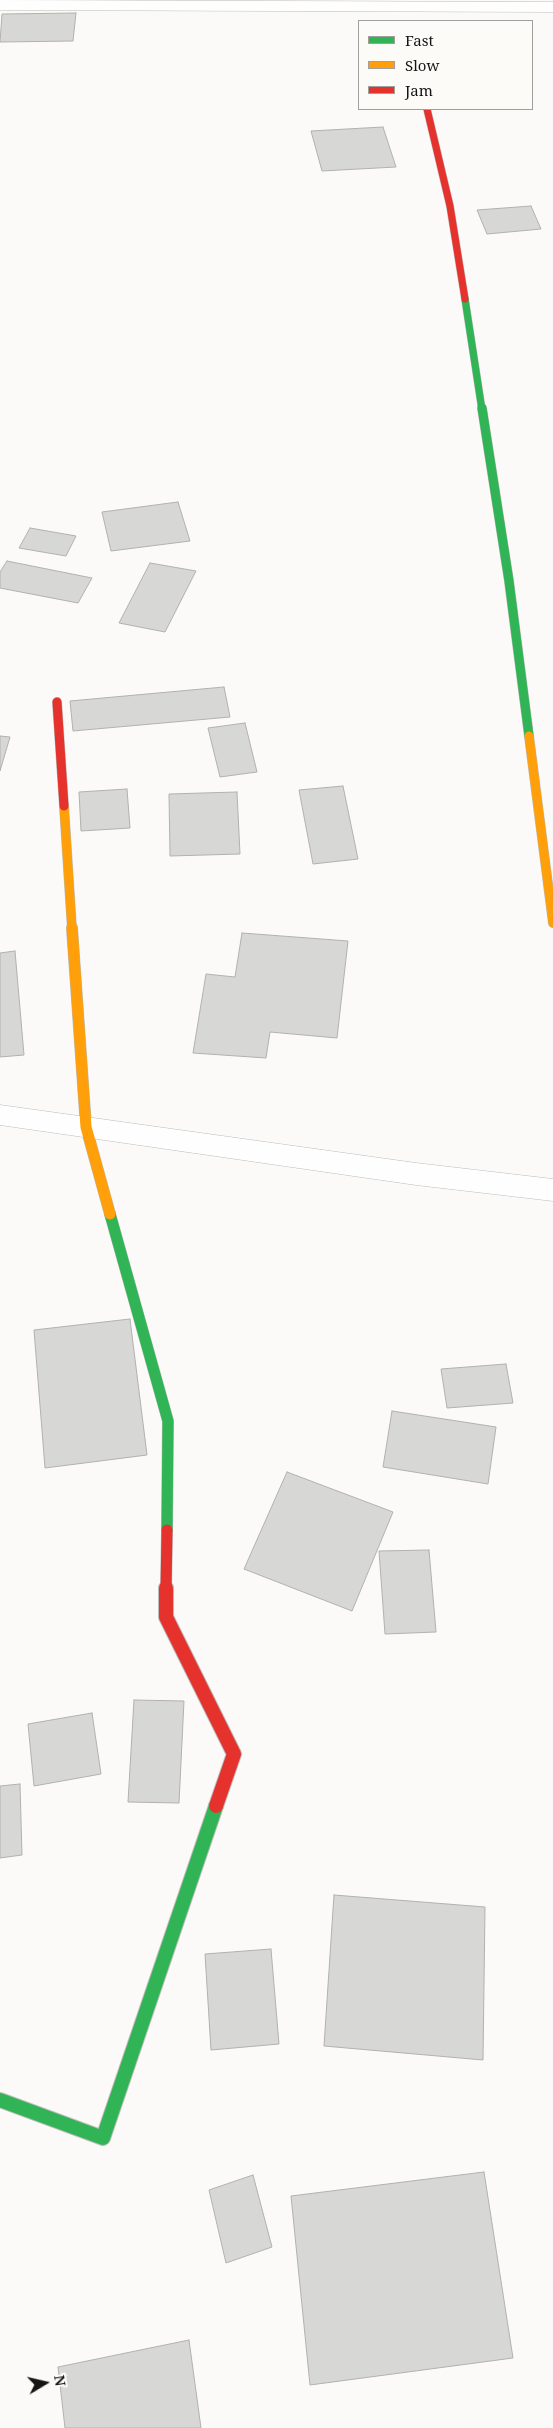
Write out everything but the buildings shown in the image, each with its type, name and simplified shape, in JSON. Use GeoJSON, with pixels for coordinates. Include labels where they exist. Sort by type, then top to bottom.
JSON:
{"type":"FeatureCollection","features":[{"type":"Feature","properties":{"kind":"street"},"geometry":{"type":"LineString","coordinates":[[0,5],[553,7]]}},
{"type":"Feature","properties":{"kind":"street"},"geometry":{"type":"LineString","coordinates":[[468,20],[486,7]]}},
{"type":"Feature","properties":{"kind":"street"},"geometry":{"type":"LineString","coordinates":[[427,110],[450,206],[508,571],[553,923]]}},
{"type":"Feature","properties":{"kind":"street"},"geometry":{"type":"LineString","coordinates":[[0,2100],[103,2138],[234,1754],[166,1617],[168,1421],[86,1127],[57,702]]}},
{"type":"Feature","properties":{"kind":"street"},"geometry":{"type":"LineString","coordinates":[[0,1115],[416,1174],[553,1190]]}},
{"type":"Feature","properties":{"kind":"traffic: fast"},"geometry":{"type":"LineString","coordinates":[[465,299],[509,581],[529,736]]}},
{"type":"Feature","properties":{"kind":"traffic: fast"},"geometry":{"type":"LineString","coordinates":[[110,1214],[168,1421],[167,1530]]}},
{"type":"Feature","properties":{"kind":"traffic: fast"},"geometry":{"type":"LineString","coordinates":[[0,2100],[103,2138],[216,1806]]}},
{"type":"Feature","properties":{"kind":"traffic: slow"},"geometry":{"type":"LineString","coordinates":[[529,736],[553,923]]}},
{"type":"Feature","properties":{"kind":"traffic: slow"},"geometry":{"type":"LineString","coordinates":[[64,806],[86,1127],[110,1214]]}},
{"type":"Feature","properties":{"kind":"traffic: jam"},"geometry":{"type":"LineString","coordinates":[[427,110],[450,206],[465,299]]}},
{"type":"Feature","properties":{"kind":"traffic: jam"},"geometry":{"type":"LineString","coordinates":[[57,702],[64,806]]}},
{"type":"Feature","properties":{"kind":"traffic: jam"},"geometry":{"type":"LineString","coordinates":[[167,1530],[166,1617],[234,1754],[216,1806]]}}]}
